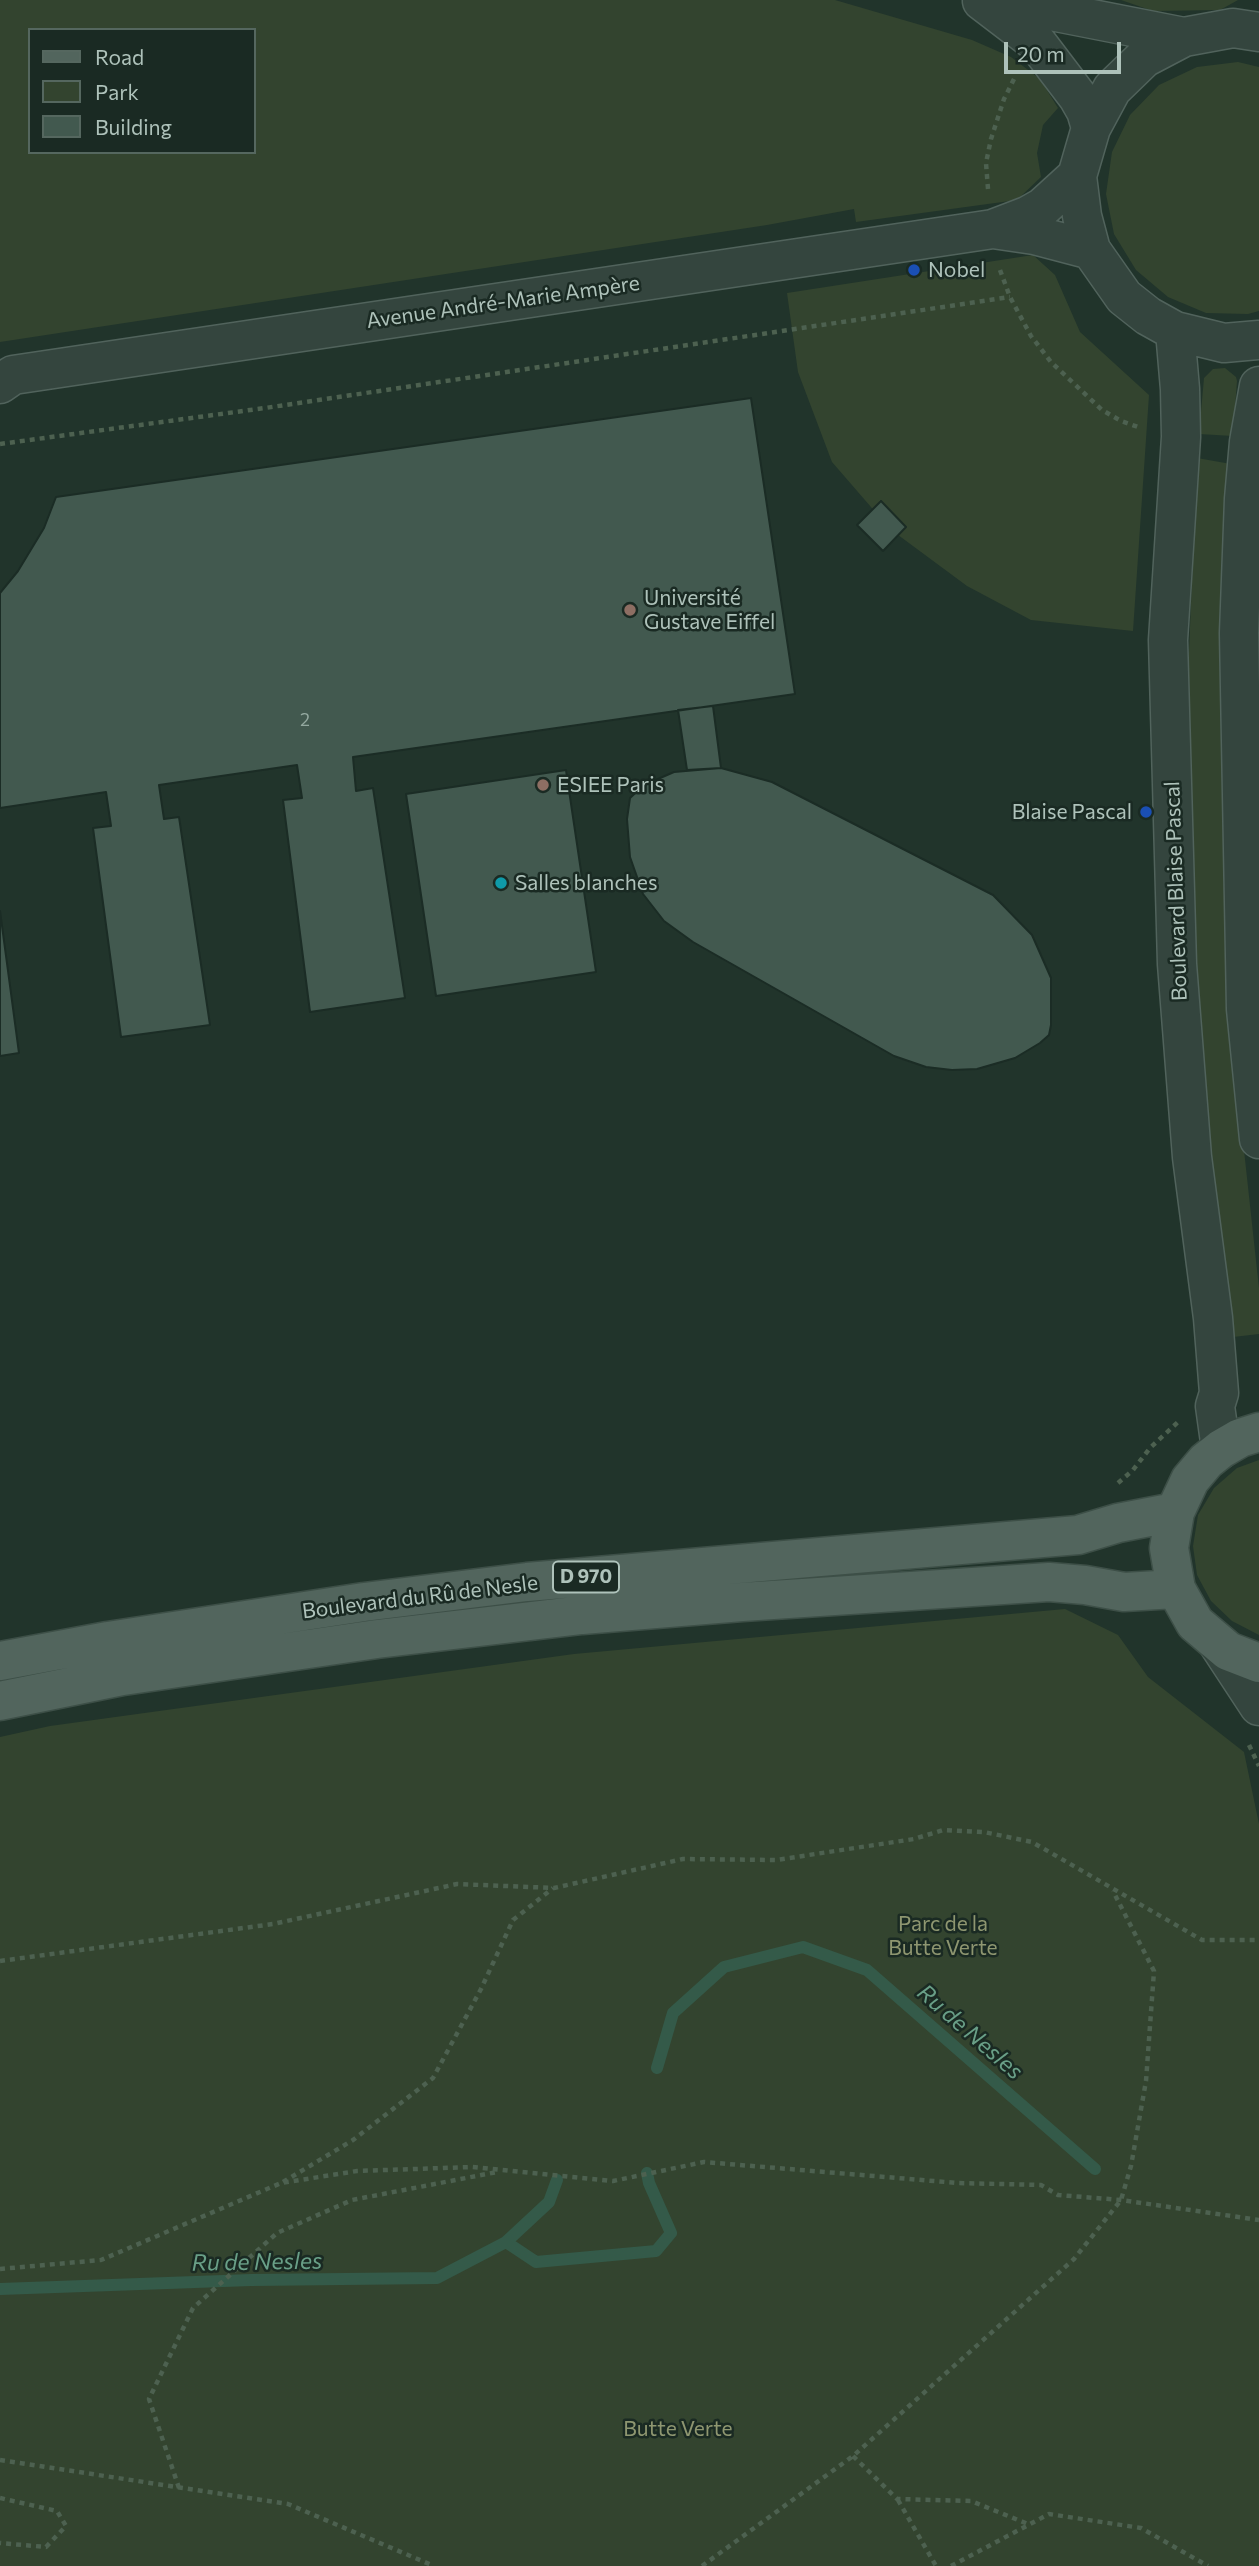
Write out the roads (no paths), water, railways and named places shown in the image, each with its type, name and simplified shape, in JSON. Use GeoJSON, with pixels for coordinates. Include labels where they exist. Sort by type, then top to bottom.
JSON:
{"type":"FeatureCollection","features":[{"type":"Feature","properties":{"kind":"main road"},"geometry":{"type":"LineString","coordinates":[[1259,1432],[1220,1449],[1190,1480],[1175,1512],[1169,1548],[1176,1589],[1195,1623],[1219,1645],[1244,1659],[1259,1663]]}},
{"type":"Feature","properties":{"kind":"main road","name":"Boulevard du Rû de Nesle"},"geometry":{"type":"LineString","coordinates":[[0,1661],[108,1641],[364,1602],[527,1582],[1078,1535],[1118,1523],[1175,1512]]}},
{"type":"Feature","properties":{"kind":"main road"},"geometry":{"type":"LineString","coordinates":[[0,1701],[136,1674],[377,1639],[582,1615],[1049,1583],[1085,1584],[1124,1592],[1176,1589]]}},
{"type":"Feature","properties":{"kind":"street"},"geometry":{"type":"LineString","coordinates":[[981,0],[1037,43],[1078,97],[1091,128]]}},
{"type":"Feature","properties":{"kind":"street"},"geometry":{"type":"LineString","coordinates":[[995,0],[1184,37]]}},
{"type":"Feature","properties":{"kind":"street"},"geometry":{"type":"LineString","coordinates":[[1259,32],[1233,28],[1184,37],[1144,58],[1112,89],[1091,128],[1077,176],[1082,216],[1091,250],[1124,297],[1148,316],[1175,331],[1224,344],[1259,340]]}},
{"type":"Feature","properties":{"kind":"street","name":"Avenue André-Marie Ampère"},"geometry":{"type":"LineString","coordinates":[[4,376],[993,229],[1043,207],[1077,176]]}},
{"type":"Feature","properties":{"kind":"street","name":"Avenue André-Marie Ampère"},"geometry":{"type":"LineString","coordinates":[[993,229],[1034,235],[1091,250]]}},
{"type":"Feature","properties":{"kind":"street","name":"Boulevard Blaise Pascal"},"geometry":{"type":"LineString","coordinates":[[1175,331],[1181,438],[1168,640],[1177,964],[1192,1157],[1213,1318],[1219,1393],[1215,1406],[1220,1449]]}},
{"type":"Feature","properties":{"kind":"street"},"geometry":{"type":"LineString","coordinates":[[1259,386],[1249,442],[1244,499],[1239,633],[1246,1009],[1257,1088],[1259,1139]]}},
{"type":"Feature","properties":{"kind":"street"},"geometry":{"type":"LineString","coordinates":[[1219,1645],[1259,1706]]}},
{"type":"Feature","properties":{"kind":"waterway","name":"Ru de Nesles"},"geometry":{"type":"LineString","coordinates":[[657,2068],[673,2013],[724,1967],[803,1947],[867,1970],[1095,2169]]}},
{"type":"Feature","properties":{"kind":"waterway","name":"Ru de Nesles"},"geometry":{"type":"LineString","coordinates":[[506,2242],[536,2262],[656,2251],[671,2233],[647,2173]]}},
{"type":"Feature","properties":{"kind":"waterway","name":"Ru de Nesles"},"geometry":{"type":"LineString","coordinates":[[0,2289],[251,2280],[437,2278],[506,2242],[549,2202],[557,2180]]}},
{"type":"Feature","properties":{"kind":"place","name":"Nobel"},"geometry":{"type":"Point","coordinates":[914,270]}},
{"type":"Feature","properties":{"kind":"place","name":"Université Gustave Eiffel"},"geometry":{"type":"Point","coordinates":[630,610]}},
{"type":"Feature","properties":{"kind":"place","name":"ESIEE Paris"},"geometry":{"type":"Point","coordinates":[543,785]}},
{"type":"Feature","properties":{"kind":"place","name":"Blaise Pascal"},"geometry":{"type":"Point","coordinates":[1146,812]}},
{"type":"Feature","properties":{"kind":"place","name":"Salles blanches"},"geometry":{"type":"Point","coordinates":[501,883]}},
{"type":"Feature","properties":{"kind":"park label","name":"Parc de la Butte Verte"},"geometry":{"type":"Point","coordinates":[943,1936]}},
{"type":"Feature","properties":{"kind":"park label","name":"Butte Verte"},"geometry":{"type":"Point","coordinates":[678,2429]}}]}
